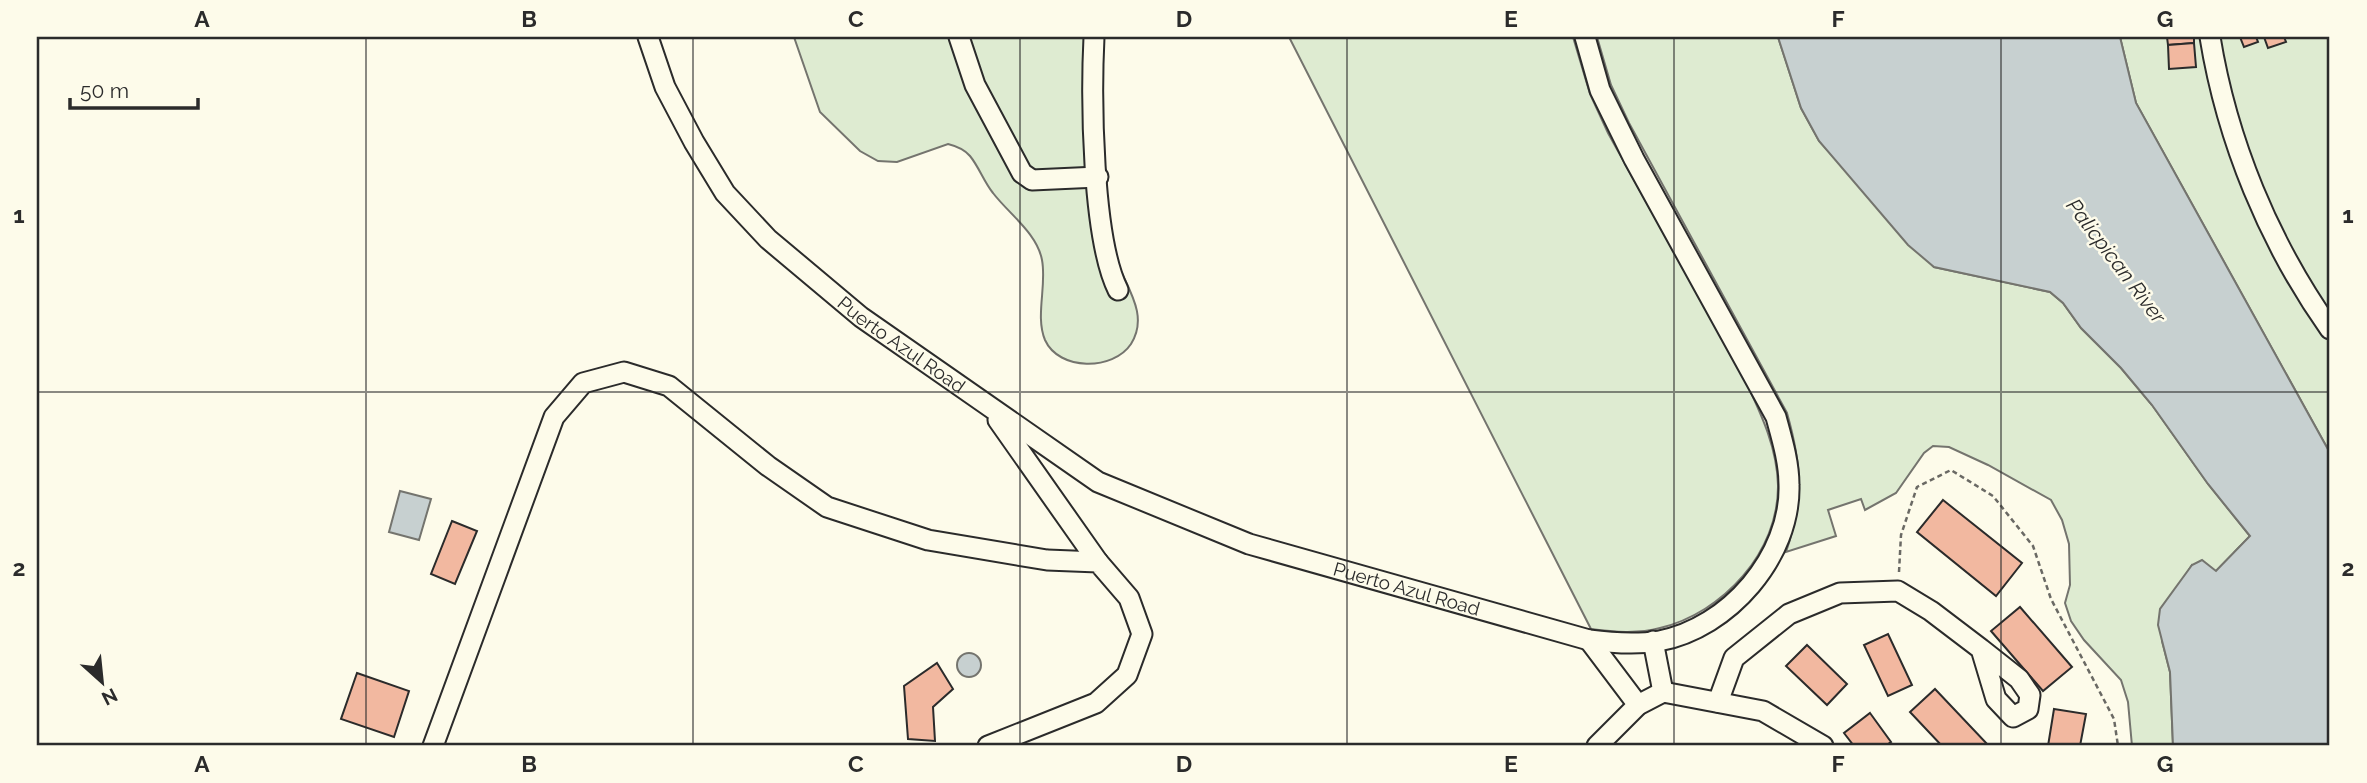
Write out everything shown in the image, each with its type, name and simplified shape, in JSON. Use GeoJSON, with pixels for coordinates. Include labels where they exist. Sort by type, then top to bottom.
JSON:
{"type":"FeatureCollection","features":[{"type":"Feature","properties":{"kind":"street","name":"Puerto Azul Road"},"geometry":{"type":"LineString","coordinates":[[648,37],[665,87],[725,193],[768,239],[861,317],[1098,482],[1175,516],[1249,544],[1589,640],[1621,643],[1653,641],[1696,628],[1717,615],[1748,587],[1777,545],[1785,519],[1789,486],[1785,450],[1776,417],[1629,149],[1601,90],[1585,37]]}},
{"type":"Feature","properties":{"kind":"street"},"geometry":{"type":"LineString","coordinates":[[959,37],[961,52],[975,85],[1022,173],[1032,180],[1098,177]]}},
{"type":"Feature","properties":{"kind":"street"},"geometry":{"type":"LineString","coordinates":[[1094,37],[1093,118],[1098,177],[1109,266],[1118,290]]}},
{"type":"Feature","properties":{"kind":"street"},"geometry":{"type":"LineString","coordinates":[[2210,37],[2222,93],[2252,184],[2287,262],[2330,329]]}},
{"type":"Feature","properties":{"kind":"street"},"geometry":{"type":"LineString","coordinates":[[433,746],[554,418],[583,383],[624,372],[669,386],[768,467],[827,507],[928,540],[1047,560],[1098,562]]}},
{"type":"Feature","properties":{"kind":"street"},"geometry":{"type":"LineString","coordinates":[[988,746],[1096,703],[1127,675],[1142,634],[1129,598],[1098,562],[990,408]]}},
{"type":"Feature","properties":{"kind":"street"},"geometry":{"type":"LineString","coordinates":[[1718,702],[1734,658],[1789,614],[1840,593],[1898,592],[1931,611],[1981,649]]}},
{"type":"Feature","properties":{"kind":"street"},"geometry":{"type":"LineString","coordinates":[[1589,640],[1638,705]]}},
{"type":"Feature","properties":{"kind":"street"},"geometry":{"type":"LineString","coordinates":[[1653,641],[1663,692]]}},
{"type":"Feature","properties":{"kind":"street"},"geometry":{"type":"LineString","coordinates":[[1597,746],[1638,705],[1663,692],[1763,711],[1823,746]]}},
{"type":"Feature","properties":{"kind":"path"},"geometry":{"type":"LineString","coordinates":[[1898,592],[1901,535],[1917,487],[1951,470],[1993,496],[2033,546],[2051,599],[2114,719],[2118,746]]}},
{"type":"Feature","properties":{"kind":"green space"},"geometry":{"type":"Polygon","coordinates":[[[794,37],[1102,37],[1101,117],[1108,223],[1116,260],[1132,295],[1138,319],[1137,332],[1123,353],[1100,363],[1086,364],[1062,358],[1052,350],[1042,331],[1043,270],[1039,250],[1029,232],[990,189],[970,156],[960,148],[948,144],[897,162],[878,161],[860,151],[820,112],[794,37]]]}},
{"type":"Feature","properties":{"kind":"green space"},"geometry":{"type":"Polygon","coordinates":[[[1289,37],[1573,37],[1590,94],[1608,133],[1747,384],[1772,445],[1778,485],[1776,510],[1769,534],[1758,556],[1725,594],[1705,609],[1660,628],[1626,632],[1591,629],[1289,37]]]}},
{"type":"Feature","properties":{"kind":"green space"},"geometry":{"type":"Polygon","coordinates":[[[1597,37],[1778,37],[1801,108],[1819,141],[1934,267],[2050,292],[2063,303],[2081,328],[2121,368],[2152,405],[2208,484],[2250,536],[2216,571],[2192,565],[2177,589],[2162,641],[2170,672],[2173,746],[2132,746],[2128,702],[2121,680],[2084,640],[2071,621],[2065,603],[2070,585],[2069,544],[2062,520],[2051,500],[1988,465],[1949,447],[1933,446],[1924,453],[1896,493],[1865,510],[1861,499],[1828,510],[1836,536],[1786,552],[1796,515],[1799,483],[1796,450],[1787,413],[1629,123],[1611,85],[1597,37]]]}},
{"type":"Feature","properties":{"kind":"green space"},"geometry":{"type":"Polygon","coordinates":[[[2120,37],[2330,37],[2330,453],[2136,103],[2120,37]]]}},
{"type":"Feature","properties":{"kind":"water","name":"Palicpican River"},"geometry":{"type":"Polygon","coordinates":[[[1778,37],[2120,37],[2136,103],[2330,453],[2330,746],[2173,746],[2170,672],[2158,625],[2160,609],[2192,565],[2202,560],[2216,571],[2250,536],[2208,484],[2152,405],[2121,368],[2081,328],[2063,303],[2050,292],[1934,267],[1908,245],[1819,141],[1801,108],[1778,37]]]}},
{"type":"Feature","properties":{"kind":"water"},"geometry":{"type":"Polygon","coordinates":[[[400,491],[431,499],[419,540],[389,532],[400,491]]]}},
{"type":"Feature","properties":{"kind":"water"},"geometry":{"type":"Polygon","coordinates":[[[969,653],[980,660],[981,665],[974,676],[969,677],[958,670],[957,665],[964,654],[969,653]]]}},
{"type":"Feature","properties":{"kind":"building"},"geometry":{"type":"Polygon","coordinates":[[[2167,37],[2194,37],[2194,43],[2168,45],[2167,37]]]}},
{"type":"Feature","properties":{"kind":"building"},"geometry":{"type":"Polygon","coordinates":[[[2240,37],[2256,37],[2258,42],[2244,47],[2240,37]]]}},
{"type":"Feature","properties":{"kind":"building"},"geometry":{"type":"Polygon","coordinates":[[[2264,37],[2284,37],[2286,42],[2268,48],[2264,37]]]}},
{"type":"Feature","properties":{"kind":"building"},"geometry":{"type":"Polygon","coordinates":[[[2194,43],[2196,67],[2169,69],[2168,45],[2194,43]]]}},
{"type":"Feature","properties":{"kind":"building"},"geometry":{"type":"Polygon","coordinates":[[[1943,500],[2022,563],[1996,596],[1917,532],[1943,500]]]}},
{"type":"Feature","properties":{"kind":"building"},"geometry":{"type":"Polygon","coordinates":[[[452,521],[477,531],[455,584],[431,574],[452,521]]]}},
{"type":"Feature","properties":{"kind":"building"},"geometry":{"type":"Polygon","coordinates":[[[2020,607],[2072,667],[2043,691],[1991,631],[2020,607]]]}},
{"type":"Feature","properties":{"kind":"building"},"geometry":{"type":"Polygon","coordinates":[[[1888,634],[1912,685],[1888,696],[1864,645],[1888,634]]]}},
{"type":"Feature","properties":{"kind":"building"},"geometry":{"type":"Polygon","coordinates":[[[1807,645],[1847,684],[1827,705],[1786,666],[1807,645]]]}},
{"type":"Feature","properties":{"kind":"building"},"geometry":{"type":"Polygon","coordinates":[[[937,663],[953,689],[933,707],[935,741],[908,739],[904,686],[937,663]]]}},
{"type":"Feature","properties":{"kind":"building"},"geometry":{"type":"Polygon","coordinates":[[[357,673],[409,691],[394,737],[341,719],[357,673]]]}},
{"type":"Feature","properties":{"kind":"building"},"geometry":{"type":"Polygon","coordinates":[[[1935,689],[1989,746],[1942,746],[1910,712],[1935,689]]]}},
{"type":"Feature","properties":{"kind":"building"},"geometry":{"type":"Polygon","coordinates":[[[2054,709],[2086,714],[2080,746],[2048,746],[2054,709]]]}},
{"type":"Feature","properties":{"kind":"building"},"geometry":{"type":"Polygon","coordinates":[[[1870,713],[1891,742],[1885,746],[1854,746],[1844,733],[1870,713]]]}}]}
